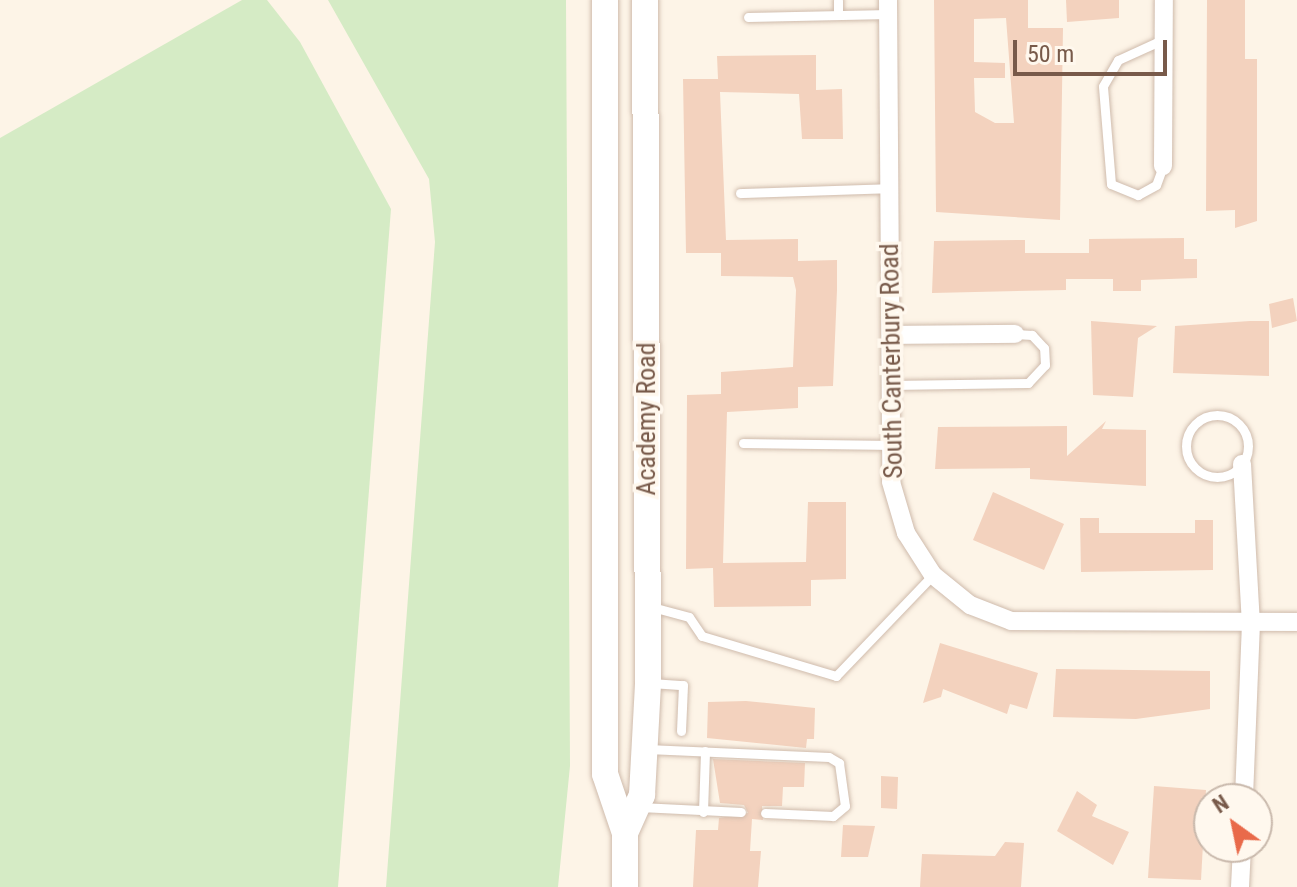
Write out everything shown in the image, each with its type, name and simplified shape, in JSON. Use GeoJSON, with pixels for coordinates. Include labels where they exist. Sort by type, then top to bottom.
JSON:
{"type":"FeatureCollection","features":[{"type":"Feature","properties":{"kind":"main road","name":"Academy Road"},"geometry":{"type":"LineString","coordinates":[[605,0],[605,774],[625,833],[625,887]]}},
{"type":"Feature","properties":{"kind":"main road","name":"Academy Road"},"geometry":{"type":"LineString","coordinates":[[625,833],[636,807],[646,749],[648,683],[645,0]]}},
{"type":"Feature","properties":{"kind":"street"},"geometry":{"type":"LineString","coordinates":[[1163,166],[1164,0]]}},
{"type":"Feature","properties":{"kind":"street","name":"South Canterbury Road"},"geometry":{"type":"LineString","coordinates":[[888,7],[890,445],[906,533],[933,575],[970,605],[1011,621],[1297,622]]}},
{"type":"Feature","properties":{"kind":"street"},"geometry":{"type":"LineString","coordinates":[[891,335],[1015,334]]}},
{"type":"Feature","properties":{"kind":"street"},"geometry":{"type":"LineString","coordinates":[[1242,464],[1251,623],[1245,783]]}},
{"type":"Feature","properties":{"kind":"street"},"geometry":{"type":"LineString","coordinates":[[1240,887],[1241,863]]}},
{"type":"Feature","properties":{"kind":"lane"},"geometry":{"type":"LineString","coordinates":[[838,0],[838,15]]}},
{"type":"Feature","properties":{"kind":"lane"},"geometry":{"type":"LineString","coordinates":[[748,17],[838,15],[888,7]]}},
{"type":"Feature","properties":{"kind":"lane"},"geometry":{"type":"LineString","coordinates":[[1163,166],[1156,185],[1138,195],[1111,184],[1103,86],[1118,60],[1164,39]]}},
{"type":"Feature","properties":{"kind":"lane"},"geometry":{"type":"LineString","coordinates":[[740,193],[890,188]]}},
{"type":"Feature","properties":{"kind":"lane"},"geometry":{"type":"LineString","coordinates":[[890,385],[1028,383],[1042,373],[1044,348],[1032,335],[1015,334]]}},
{"type":"Feature","properties":{"kind":"lane"},"geometry":{"type":"LineString","coordinates":[[1216,415],[1235,420],[1248,446],[1242,464],[1217,477],[1198,472],[1185,446],[1191,428],[1216,415]]}},
{"type":"Feature","properties":{"kind":"lane"},"geometry":{"type":"LineString","coordinates":[[743,443],[890,445]]}},
{"type":"Feature","properties":{"kind":"lane"},"geometry":{"type":"LineString","coordinates":[[647,606],[689,617],[702,636],[836,676],[933,575]]}},
{"type":"Feature","properties":{"kind":"lane"},"geometry":{"type":"LineString","coordinates":[[648,683],[683,685],[681,731]]}},
{"type":"Feature","properties":{"kind":"lane"},"geometry":{"type":"LineString","coordinates":[[646,749],[829,757],[839,763],[845,806],[833,816],[765,813]]}},
{"type":"Feature","properties":{"kind":"lane"},"geometry":{"type":"LineString","coordinates":[[703,812],[705,751]]}},
{"type":"Feature","properties":{"kind":"lane"},"geometry":{"type":"LineString","coordinates":[[636,807],[741,812]]}},
{"type":"Feature","properties":{"kind":"green space"},"geometry":{"type":"Polygon","coordinates":[[[242,0],[267,0],[300,42],[391,209],[338,887],[0,887],[0,138],[242,0]]]}},
{"type":"Feature","properties":{"kind":"green space"},"geometry":{"type":"Polygon","coordinates":[[[328,0],[566,0],[570,766],[558,887],[386,887],[435,242],[429,179],[328,0]]]}},
{"type":"Feature","properties":{"kind":"building"},"geometry":{"type":"Polygon","coordinates":[[[934,0],[1028,0],[1028,28],[1063,28],[1060,220],[936,212],[934,0]],[[1006,18],[974,19],[974,62],[1005,63],[1005,78],[974,78],[975,112],[995,123],[1014,123],[1006,18]]]}},
{"type":"Feature","properties":{"kind":"building"},"geometry":{"type":"Polygon","coordinates":[[[1066,0],[1119,0],[1119,18],[1067,22],[1066,0]]]}},
{"type":"Feature","properties":{"kind":"building"},"geometry":{"type":"Polygon","coordinates":[[[1207,0],[1245,0],[1245,59],[1257,59],[1257,221],[1235,228],[1235,210],[1206,211],[1207,0]]]}},
{"type":"Feature","properties":{"kind":"building"},"geometry":{"type":"Polygon","coordinates":[[[816,55],[816,90],[842,89],[843,139],[802,139],[799,94],[720,92],[726,240],[798,239],[798,261],[837,260],[833,386],[798,387],[798,408],[727,412],[723,563],[806,562],[808,502],[846,502],[846,579],[811,580],[811,606],[714,607],[713,568],[686,569],[687,395],[721,394],[721,372],[793,367],[796,290],[793,277],[721,276],[721,253],[686,253],[683,79],[718,79],[717,56],[816,55]]]}},
{"type":"Feature","properties":{"kind":"building"},"geometry":{"type":"Polygon","coordinates":[[[1184,238],[1184,259],[1197,259],[1197,278],[1141,280],[1141,291],[1113,291],[1113,279],[1066,279],[1066,290],[932,293],[934,241],[1025,240],[1025,253],[1089,253],[1089,239],[1184,238]]]}},
{"type":"Feature","properties":{"kind":"building"},"geometry":{"type":"Polygon","coordinates":[[[1293,298],[1297,321],[1272,328],[1269,304],[1293,298]]]}},
{"type":"Feature","properties":{"kind":"building"},"geometry":{"type":"Polygon","coordinates":[[[1091,321],[1157,326],[1138,338],[1133,397],[1093,395],[1091,321]]]}},
{"type":"Feature","properties":{"kind":"building"},"geometry":{"type":"Polygon","coordinates":[[[1269,321],[1269,376],[1173,373],[1175,326],[1269,321]]]}},
{"type":"Feature","properties":{"kind":"building"},"geometry":{"type":"Polygon","coordinates":[[[1106,421],[1102,429],[1146,430],[1146,486],[1030,479],[1030,468],[935,469],[938,427],[1067,426],[1067,456],[1106,421]]]}},
{"type":"Feature","properties":{"kind":"building"},"geometry":{"type":"Polygon","coordinates":[[[993,492],[1064,524],[1044,570],[973,540],[993,492]]]}},
{"type":"Feature","properties":{"kind":"building"},"geometry":{"type":"Polygon","coordinates":[[[1080,518],[1099,518],[1099,533],[1195,533],[1195,520],[1213,520],[1213,570],[1081,572],[1080,518]]]}},
{"type":"Feature","properties":{"kind":"building"},"geometry":{"type":"Polygon","coordinates":[[[940,643],[1038,673],[1027,709],[1010,704],[1007,714],[943,689],[941,697],[923,703],[940,643]]]}},
{"type":"Feature","properties":{"kind":"building"},"geometry":{"type":"Polygon","coordinates":[[[1056,669],[1210,671],[1210,709],[1136,719],[1053,717],[1056,669]]]}},
{"type":"Feature","properties":{"kind":"building"},"geometry":{"type":"Polygon","coordinates":[[[746,701],[815,708],[814,739],[807,739],[806,748],[707,738],[708,702],[746,701]]]}},
{"type":"Feature","properties":{"kind":"building"},"geometry":{"type":"Polygon","coordinates":[[[713,759],[805,763],[804,787],[783,787],[782,806],[762,806],[763,820],[752,819],[750,851],[761,851],[758,887],[693,887],[696,830],[718,830],[719,818],[748,813],[744,805],[720,803],[713,759]]]}},
{"type":"Feature","properties":{"kind":"building"},"geometry":{"type":"Polygon","coordinates":[[[881,776],[898,777],[897,809],[881,808],[881,776]]]}},
{"type":"Feature","properties":{"kind":"building"},"geometry":{"type":"Polygon","coordinates":[[[1154,786],[1193,789],[1193,863],[1202,863],[1201,880],[1148,878],[1154,786]]]}},
{"type":"Feature","properties":{"kind":"building"},"geometry":{"type":"Polygon","coordinates":[[[1077,791],[1097,805],[1092,816],[1129,832],[1113,865],[1057,831],[1077,791]]]}},
{"type":"Feature","properties":{"kind":"building"},"geometry":{"type":"Polygon","coordinates":[[[843,825],[875,826],[868,857],[841,857],[843,825]]]}},
{"type":"Feature","properties":{"kind":"building"},"geometry":{"type":"Polygon","coordinates":[[[1005,842],[1024,843],[1021,887],[920,887],[922,854],[995,856],[1005,842]]]}}]}
